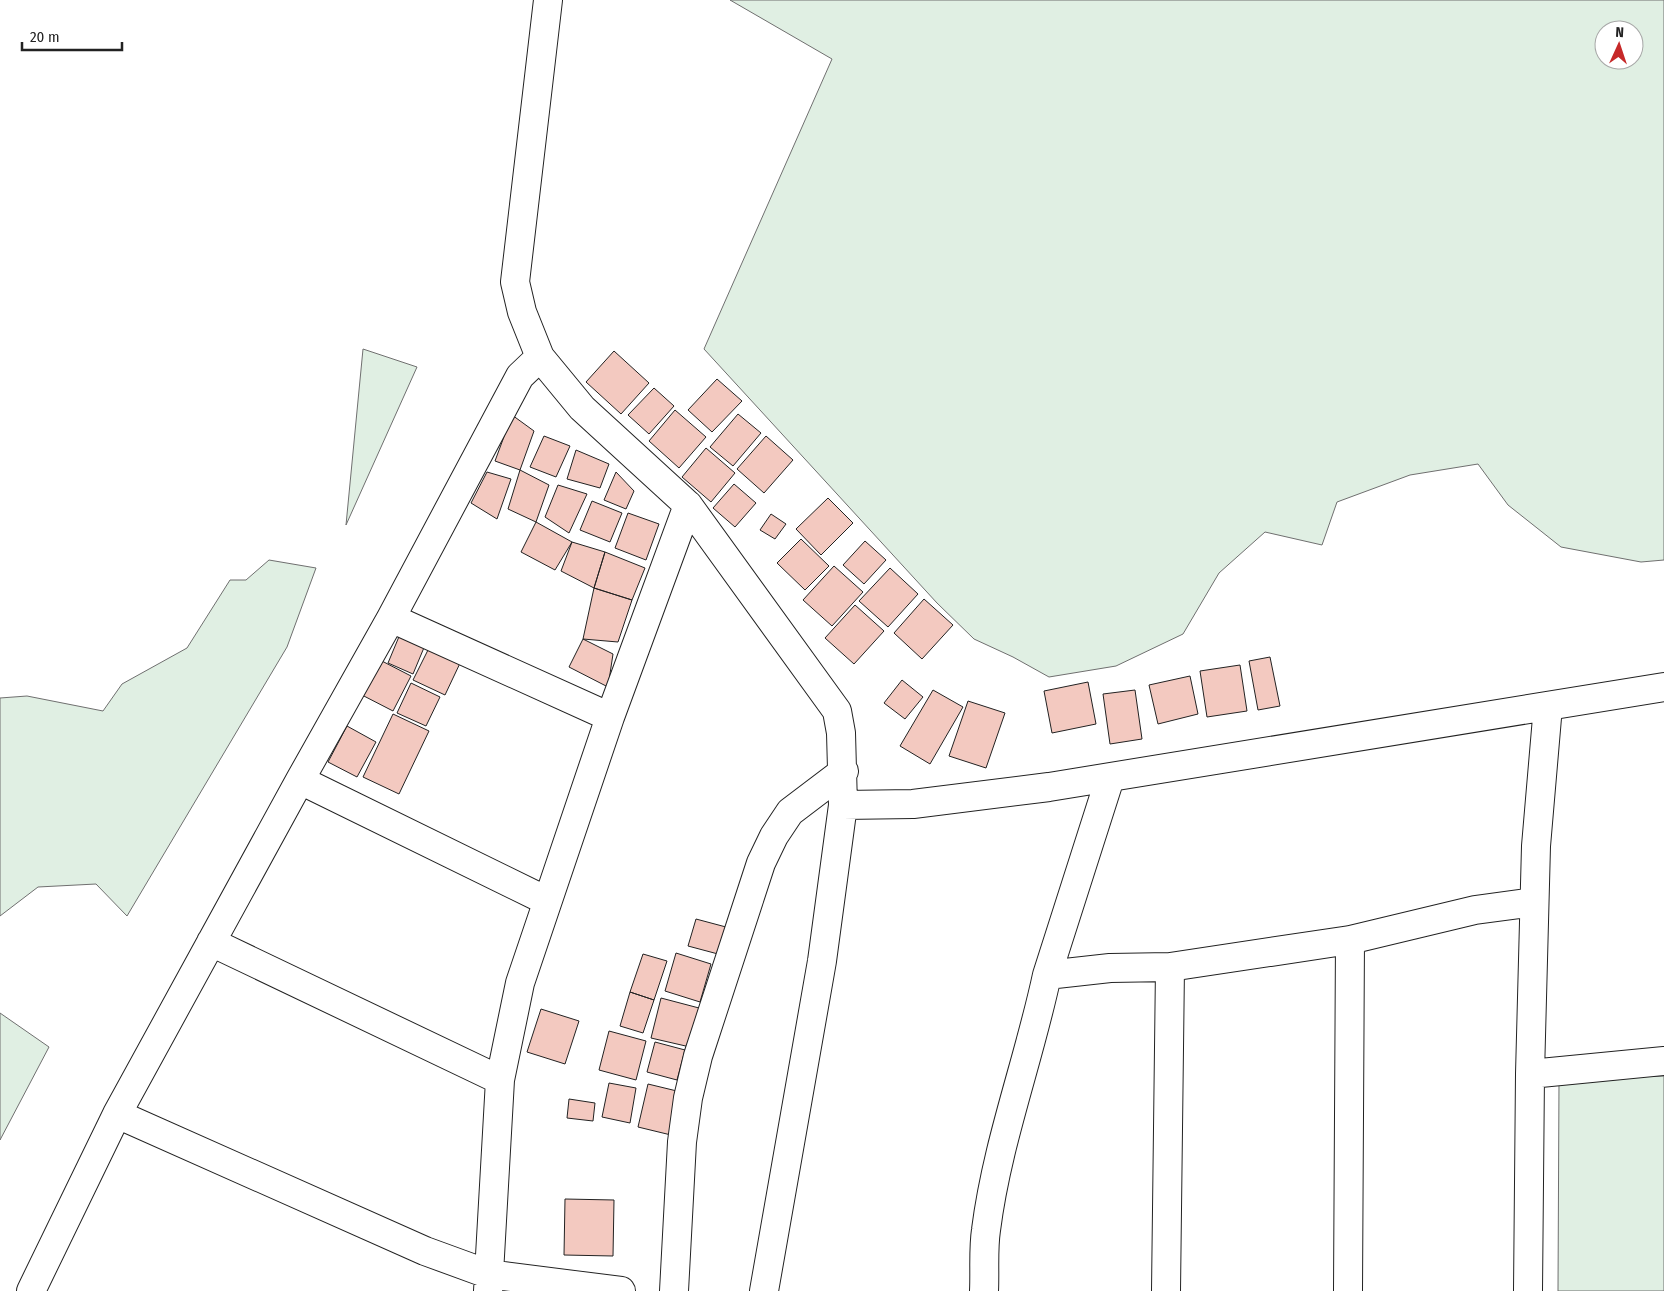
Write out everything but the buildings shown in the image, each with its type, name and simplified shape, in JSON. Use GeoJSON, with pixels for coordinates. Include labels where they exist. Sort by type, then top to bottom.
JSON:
{"type":"FeatureCollection","features":[{"type":"Feature","properties":{"kind":"street"},"geometry":{"type":"LineString","coordinates":[[548,0],[515,282],[522,312],[540,357],[582,408],[688,505],[837,711],[841,733],[844,805],[822,961],[764,1291]]}},
{"type":"Feature","properties":{"kind":"street"},"geometry":{"type":"LineString","coordinates":[[31,1291],[117,1114],[391,618],[520,376],[540,357]]}},
{"type":"Feature","properties":{"kind":"street"},"geometry":{"type":"LineString","coordinates":[[488,1282],[500,1080],[520,983],[610,717],[688,505]]}},
{"type":"Feature","properties":{"kind":"street"},"geometry":{"type":"LineString","coordinates":[[391,618],[610,717]]}},
{"type":"Feature","properties":{"kind":"street"},"geometry":{"type":"LineString","coordinates":[[844,805],[913,804],[1110,778],[1664,687]]}},
{"type":"Feature","properties":{"kind":"street"},"geometry":{"type":"LineString","coordinates":[[1528,1291],[1534,902],[1536,846],[1548,706]]}},
{"type":"Feature","properties":{"kind":"street"},"geometry":{"type":"LineString","coordinates":[[674,1291],[682,1142],[688,1098],[698,1056],[755,881],[774,836],[790,812],[844,771]]}},
{"type":"Feature","properties":{"kind":"street"},"geometry":{"type":"LineString","coordinates":[[984,1291],[986,1231],[1000,1153],[1040,1009],[1047,975],[1110,778]]}},
{"type":"Feature","properties":{"kind":"street"},"geometry":{"type":"LineString","coordinates":[[300,780],[547,900]]}},
{"type":"Feature","properties":{"kind":"street"},"geometry":{"type":"LineString","coordinates":[[1047,975],[1110,968],[1170,967],[1350,940],[1475,910],[1534,902]]}},
{"type":"Feature","properties":{"kind":"street"},"geometry":{"type":"LineString","coordinates":[[1348,1291],[1350,940]]}},
{"type":"Feature","properties":{"kind":"street"},"geometry":{"type":"LineString","coordinates":[[211,942],[500,1080]]}},
{"type":"Feature","properties":{"kind":"street"},"geometry":{"type":"LineString","coordinates":[[1166,1291],[1170,967]]}},
{"type":"Feature","properties":{"kind":"street"},"geometry":{"type":"LineString","coordinates":[[1530,1074],[1664,1061]]}},
{"type":"Feature","properties":{"kind":"street"},"geometry":{"type":"LineString","coordinates":[[117,1114],[425,1251],[488,1282],[621,1291]]}},
{"type":"Feature","properties":{"kind":"green space"},"geometry":{"type":"Polygon","coordinates":[[[730,0],[1664,0],[1664,560],[1641,562],[1561,547],[1508,505],[1478,464],[1410,475],[1337,502],[1322,545],[1265,532],[1219,573],[1183,634],[1116,666],[1049,677],[1013,657],[974,639],[937,603],[704,349],[832,59],[730,0]]]}},
{"type":"Feature","properties":{"kind":"green space"},"geometry":{"type":"Polygon","coordinates":[[[363,349],[417,367],[346,525],[363,349]]]}},
{"type":"Feature","properties":{"kind":"green space"},"geometry":{"type":"Polygon","coordinates":[[[269,560],[316,568],[287,647],[127,916],[96,884],[38,887],[0,916],[0,698],[27,696],[103,711],[122,684],[187,648],[230,580],[246,580],[269,560]]]}},
{"type":"Feature","properties":{"kind":"green space"},"geometry":{"type":"Polygon","coordinates":[[[0,1013],[49,1047],[0,1140],[0,1013]]]}},
{"type":"Feature","properties":{"kind":"green space"},"geometry":{"type":"Polygon","coordinates":[[[1664,1076],[1664,1291],[1558,1291],[1559,1079],[1664,1076]]]}}]}
